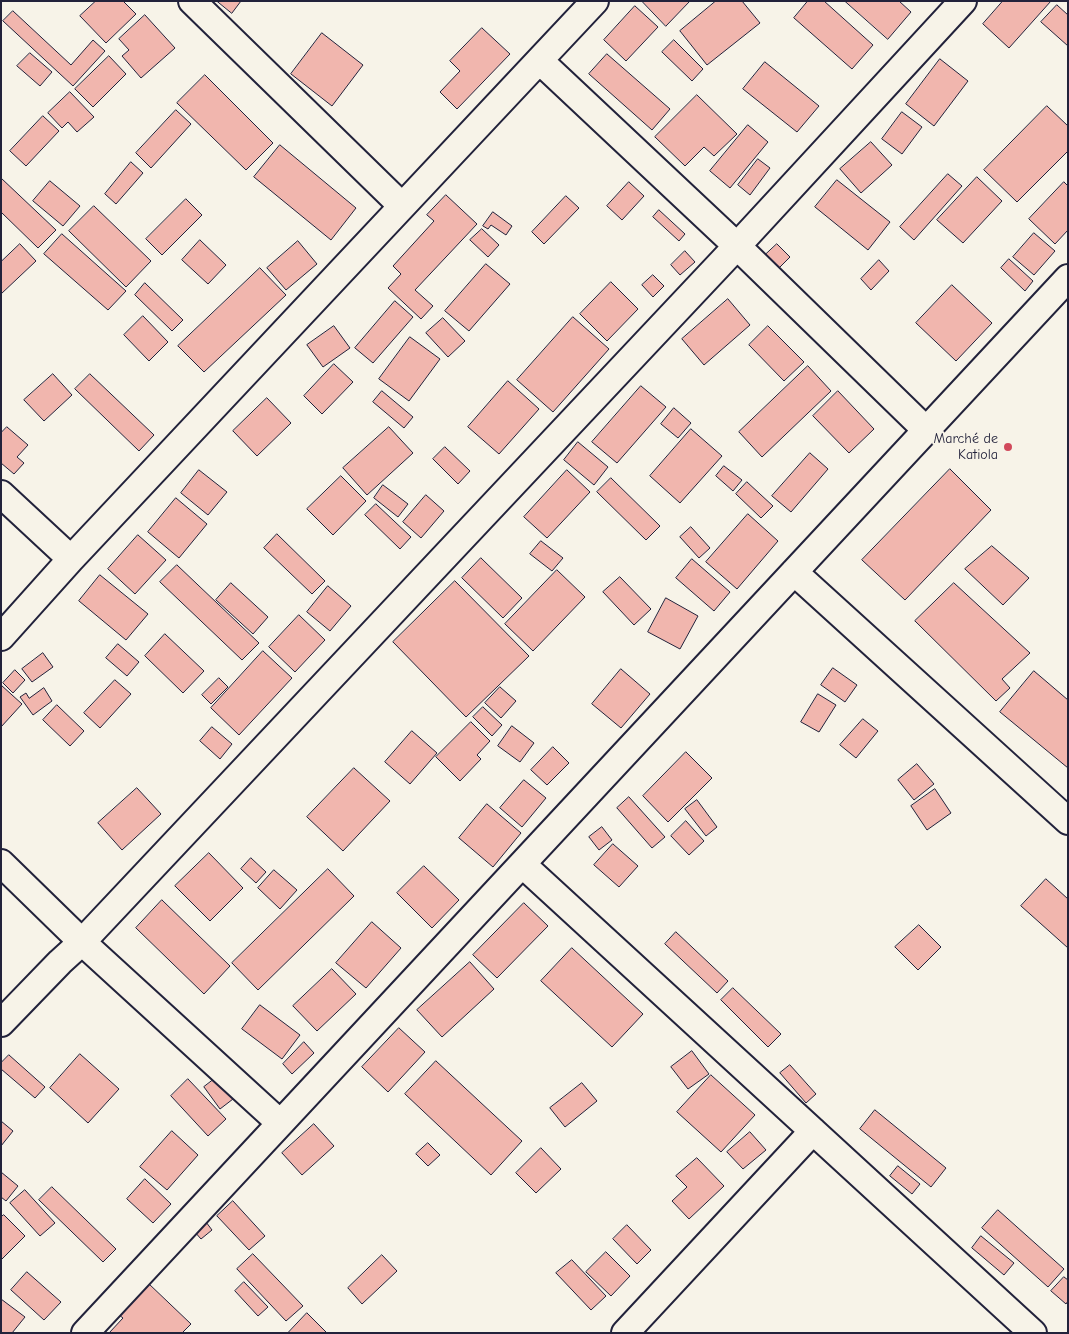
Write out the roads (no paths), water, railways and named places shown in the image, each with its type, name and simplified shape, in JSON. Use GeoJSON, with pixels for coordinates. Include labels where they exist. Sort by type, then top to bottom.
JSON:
{"type":"FeatureCollection","features":[{"type":"Feature","properties":{"kind":"street"},"geometry":{"type":"LineString","coordinates":[[192,1],[402,206]]}},
{"type":"Feature","properties":{"kind":"street"},"geometry":{"type":"LineString","coordinates":[[1,636],[595,1]]}},
{"type":"Feature","properties":{"kind":"street"},"geometry":{"type":"LineString","coordinates":[[1,1023],[82,942],[736,246],[963,1]]}},
{"type":"Feature","properties":{"kind":"street"},"geometry":{"type":"LineString","coordinates":[[540,61],[736,246],[926,430]]}},
{"type":"Feature","properties":{"kind":"street"},"geometry":{"type":"LineString","coordinates":[[85,1333],[1068,278]]}},
{"type":"Feature","properties":{"kind":"street"},"geometry":{"type":"LineString","coordinates":[[1,494],[71,559]]}},
{"type":"Feature","properties":{"kind":"street"},"geometry":{"type":"LineString","coordinates":[[794,572],[1068,821]]}},
{"type":"Feature","properties":{"kind":"street"},"geometry":{"type":"LineString","coordinates":[[1,863],[82,942],[280,1123]]}},
{"type":"Feature","properties":{"kind":"street"},"geometry":{"type":"LineString","coordinates":[[522,864],[1033,1333]]}},
{"type":"Feature","properties":{"kind":"street"},"geometry":{"type":"LineString","coordinates":[[625,1333],[813,1131]]}},
{"type":"Feature","properties":{"kind":"place","name":"Marché de Katiola"},"geometry":{"type":"Point","coordinates":[1008,447]}}]}
